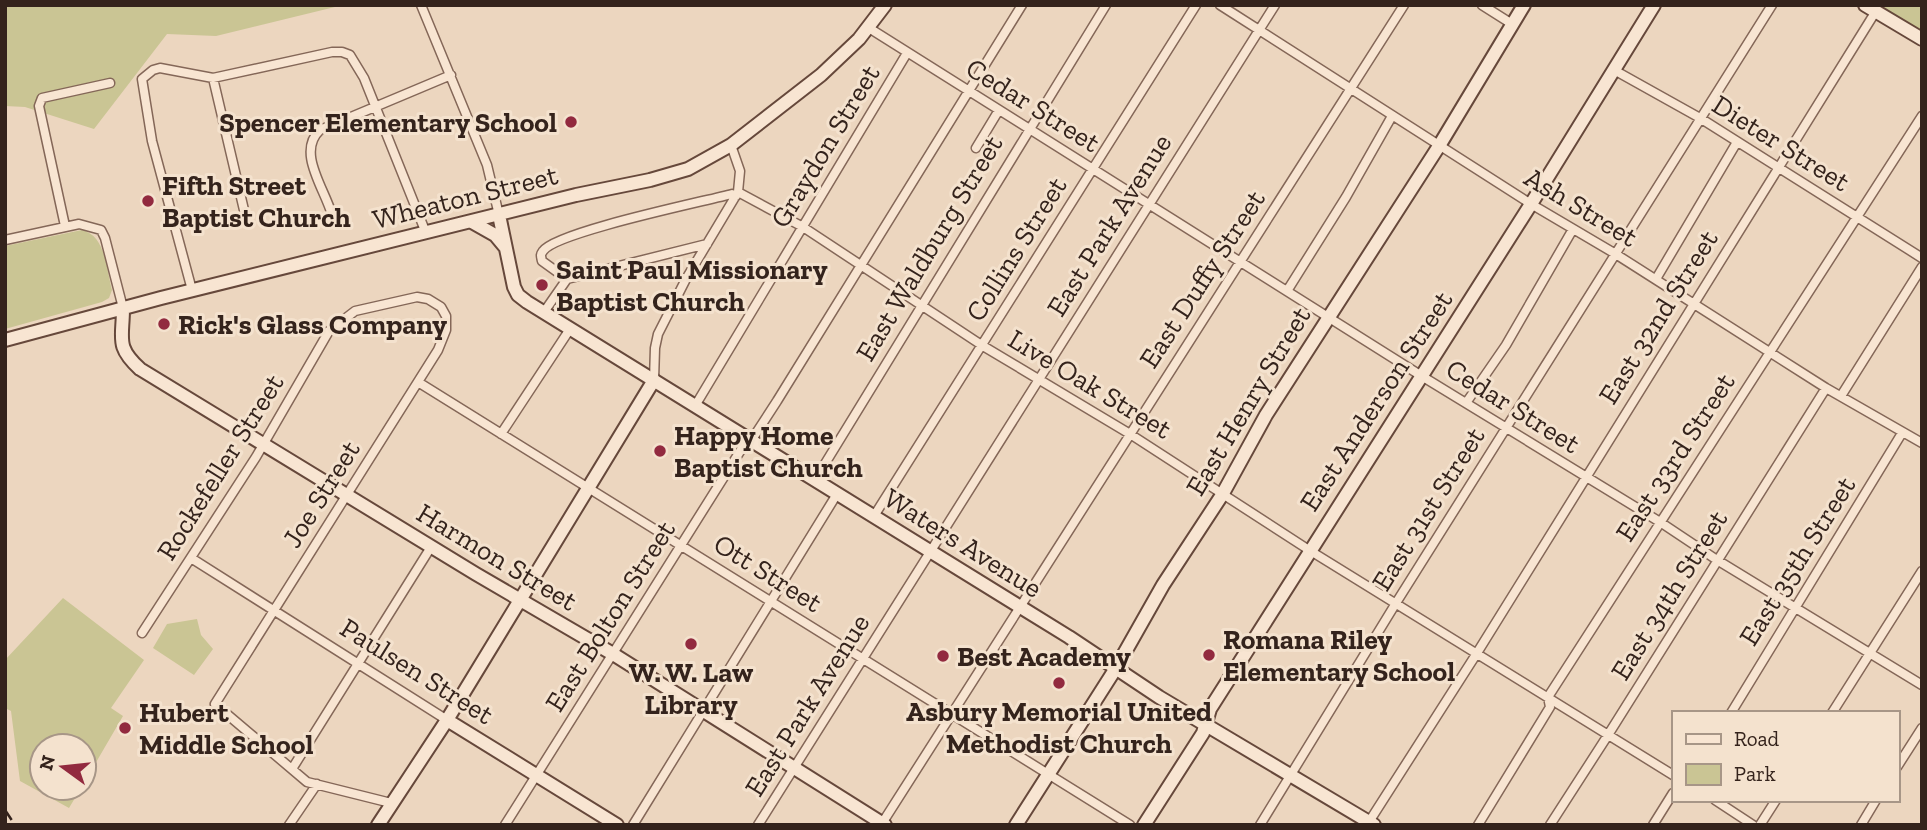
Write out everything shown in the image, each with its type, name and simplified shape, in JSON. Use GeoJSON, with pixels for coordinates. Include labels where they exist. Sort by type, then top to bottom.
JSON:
{"type":"FeatureCollection","features":[{"type":"Feature","properties":{"kind":"main road","name":"Wheaton Street"},"geometry":{"type":"LineString","coordinates":[[5,340],[192,290],[576,195],[676,173],[731,145],[821,75],[869,28],[885,5]]}},
{"type":"Feature","properties":{"kind":"main road","name":"East Henry Street"},"geometry":{"type":"LineString","coordinates":[[1016,825],[1116,668],[1163,585],[1222,495],[1266,415],[1438,146],[1524,5]]}},
{"type":"Feature","properties":{"kind":"main road","name":"East Anderson Street"},"geometry":{"type":"LineString","coordinates":[[1144,825],[1203,733],[1210,709],[1531,204],[1654,5]]}},
{"type":"Feature","properties":{"kind":"main road"},"geometry":{"type":"LineString","coordinates":[[1870,8],[1922,39]]}},
{"type":"Feature","properties":{"kind":"main road"},"geometry":{"type":"LineString","coordinates":[[499,215],[507,249]]}},
{"type":"Feature","properties":{"kind":"main road"},"geometry":{"type":"LineString","coordinates":[[472,222],[495,235],[507,249]]}},
{"type":"Feature","properties":{"kind":"main road","name":"Waters Avenue"},"geometry":{"type":"LineString","coordinates":[[507,249],[514,287],[518,295],[527,302],[1370,824]]}},
{"type":"Feature","properties":{"kind":"main road","name":"Harmon Street"},"geometry":{"type":"LineString","coordinates":[[122,308],[121,340],[125,355],[140,369],[431,547],[613,654],[882,824]]}},
{"type":"Feature","properties":{"kind":"main road"},"geometry":{"type":"LineString","coordinates":[[378,825],[447,720],[654,380]]}},
{"type":"Feature","properties":{"kind":"main road","name":"Paulsen Street"},"geometry":{"type":"LineString","coordinates":[[447,720],[617,825]]}},
{"type":"Feature","properties":{"kind":"street"},"geometry":{"type":"LineString","coordinates":[[421,5],[487,164],[499,215]]}},
{"type":"Feature","properties":{"kind":"street","name":"East Bolton Street"},"geometry":{"type":"LineString","coordinates":[[505,825],[744,445],[751,441],[1022,5]]}},
{"type":"Feature","properties":{"kind":"street","name":"East Waldburg Street"},"geometry":{"type":"LineString","coordinates":[[815,480],[1106,5]]}},
{"type":"Feature","properties":{"kind":"street","name":"Collins Street"},"geometry":{"type":"LineString","coordinates":[[874,516],[1196,5]]}},
{"type":"Feature","properties":{"kind":"street","name":"Ash Street"},"geometry":{"type":"LineString","coordinates":[[1220,5],[1438,146],[1656,279],[1769,353],[1902,433],[1921,441]]}},
{"type":"Feature","properties":{"kind":"street","name":"East Park Avenue"},"geometry":{"type":"LineString","coordinates":[[758,825],[1275,5]]}},
{"type":"Feature","properties":{"kind":"street","name":"East Duffy Street"},"geometry":{"type":"LineString","coordinates":[[882,824],[1404,5]]}},
{"type":"Feature","properties":{"kind":"street"},"geometry":{"type":"LineString","coordinates":[[1482,5],[1513,24]]}},
{"type":"Feature","properties":{"kind":"street","name":"East 31st Street"},"geometry":{"type":"LineString","coordinates":[[1260,825],[1614,253],[1772,5]]}},
{"type":"Feature","properties":{"kind":"street","name":"East 32nd Street"},"geometry":{"type":"LineString","coordinates":[[1370,824],[1778,166],[1870,8]]}},
{"type":"Feature","properties":{"kind":"street","name":"Cedar Street"},"geometry":{"type":"LineString","coordinates":[[869,28],[1420,375],[1660,522],[1717,561],[1922,685]]}},
{"type":"Feature","properties":{"kind":"street"},"geometry":{"type":"LineString","coordinates":[[192,290],[152,141],[142,79],[160,68],[213,78],[332,52],[350,55],[375,107],[426,233]]}},
{"type":"Feature","properties":{"kind":"street","name":"Graydon Street"},"geometry":{"type":"LineString","coordinates":[[695,406],[907,53]]}},
{"type":"Feature","properties":{"kind":"street","name":"Dieter Street"},"geometry":{"type":"LineString","coordinates":[[1614,69],[1700,118],[1922,258]]}},
{"type":"Feature","properties":{"kind":"street"},"geometry":{"type":"LineString","coordinates":[[332,215],[309,155],[314,136],[320,130],[451,75]]}},
{"type":"Feature","properties":{"kind":"street"},"geometry":{"type":"LineString","coordinates":[[213,78],[244,210]]}},
{"type":"Feature","properties":{"kind":"street"},"geometry":{"type":"LineString","coordinates":[[65,226],[39,106],[42,99],[110,83]]}},
{"type":"Feature","properties":{"kind":"street"},"geometry":{"type":"LineString","coordinates":[[975,148],[999,110]]}},
{"type":"Feature","properties":{"kind":"street"},"geometry":{"type":"LineString","coordinates":[[1287,291],[1346,197],[1392,116]]}},
{"type":"Feature","properties":{"kind":"street","name":"East 33rd Street"},"geometry":{"type":"LineString","coordinates":[[1478,825],[1550,707],[1548,697],[1922,116]]}},
{"type":"Feature","properties":{"kind":"street"},"geometry":{"type":"LineString","coordinates":[[1656,279],[1737,142]]}},
{"type":"Feature","properties":{"kind":"street"},"geometry":{"type":"LineString","coordinates":[[654,380],[658,334],[737,194],[740,171],[731,145]]}},
{"type":"Feature","properties":{"kind":"street"},"geometry":{"type":"LineString","coordinates":[[567,279],[542,261],[544,249],[559,239],[737,194]]}},
{"type":"Feature","properties":{"kind":"street","name":"Live Oak Street"},"geometry":{"type":"LineString","coordinates":[[737,194],[803,228],[983,346],[1130,434],[1222,495],[1672,774]]}},
{"type":"Feature","properties":{"kind":"street"},"geometry":{"type":"LineString","coordinates":[[5,240],[79,224],[101,230],[122,308]]}},
{"type":"Feature","properties":{"kind":"street"},"geometry":{"type":"LineString","coordinates":[[1466,402],[1506,345],[1573,229]]}},
{"type":"Feature","properties":{"kind":"street"},"geometry":{"type":"LineString","coordinates":[[544,312],[567,279],[707,244]]}},
{"type":"Feature","properties":{"kind":"street"},"geometry":{"type":"LineString","coordinates":[[1841,396],[1922,267]]}},
{"type":"Feature","properties":{"kind":"street","name":"Joe Street"},"geometry":{"type":"LineString","coordinates":[[292,769],[215,704],[438,350],[446,330],[446,316],[439,306],[428,299],[417,297],[355,312],[335,325]]}},
{"type":"Feature","properties":{"kind":"street","name":"Rockefeller Street"},"geometry":{"type":"LineString","coordinates":[[142,633],[335,325]]}},
{"type":"Feature","properties":{"kind":"street"},"geometry":{"type":"LineString","coordinates":[[501,434],[570,329]]}},
{"type":"Feature","properties":{"kind":"street","name":"Ott Street"},"geometry":{"type":"LineString","coordinates":[[418,383],[1130,825]]}},
{"type":"Feature","properties":{"kind":"street","name":"East 34th Street"},"geometry":{"type":"LineString","coordinates":[[1549,825],[1826,388]]}},
{"type":"Feature","properties":{"kind":"street","name":"East 35th Street"},"geometry":{"type":"LineString","coordinates":[[1732,711],[1902,433]]}},
{"type":"Feature","properties":{"kind":"street"},"geometry":{"type":"LineString","coordinates":[[633,825],[837,494]]}},
{"type":"Feature","properties":{"kind":"street"},"geometry":{"type":"LineString","coordinates":[[391,803],[307,782],[292,769],[431,547]]}},
{"type":"Feature","properties":{"kind":"street","name":"Paulsen Street"},"geometry":{"type":"LineString","coordinates":[[191,558],[447,720]]}},
{"type":"Feature","properties":{"kind":"street"},"geometry":{"type":"LineString","coordinates":[[1833,711],[1922,571]]}},
{"type":"Feature","properties":{"kind":"street"},"geometry":{"type":"LineString","coordinates":[[1899,764],[1922,728]]}},
{"type":"Feature","properties":{"kind":"street"},"geometry":{"type":"LineString","coordinates":[[289,825],[317,784]]}},
{"type":"Feature","properties":{"kind":"street"},"geometry":{"type":"LineString","coordinates":[[1653,825],[1672,795]]}},
{"type":"Feature","properties":{"kind":"street"},"geometry":{"type":"LineString","coordinates":[[1718,802],[1753,825]]}},
{"type":"Feature","properties":{"kind":"street"},"geometry":{"type":"LineString","coordinates":[[1760,825],[1775,802]]}},
{"type":"Feature","properties":{"kind":"street"},"geometry":{"type":"LineString","coordinates":[[1861,825],[1875,802]]}},
{"type":"Feature","properties":{"kind":"green space"},"geometry":{"type":"Polygon","coordinates":[[[5,5],[343,5],[216,36],[167,34],[94,129],[25,107],[5,106],[5,5]]]}},
{"type":"Feature","properties":{"kind":"green space"},"geometry":{"type":"Polygon","coordinates":[[[1882,5],[1922,5],[1922,33],[1884,10],[1882,5]]]}},
{"type":"Feature","properties":{"kind":"green space"},"geometry":{"type":"Polygon","coordinates":[[[82,230],[96,239],[104,254],[112,290],[109,298],[5,329],[5,246],[82,230]]]}},
{"type":"Feature","properties":{"kind":"green space"},"geometry":{"type":"Polygon","coordinates":[[[63,598],[144,660],[111,708],[123,716],[98,759],[98,732],[28,732],[28,785],[20,781],[11,711],[5,708],[5,660],[63,598]]]}},
{"type":"Feature","properties":{"kind":"green space"},"geometry":{"type":"Polygon","coordinates":[[[197,619],[201,635],[213,649],[194,675],[153,648],[167,624],[197,619]]]}},
{"type":"Feature","properties":{"kind":"green space"},"geometry":{"type":"Polygon","coordinates":[[[58,802],[73,802],[69,808],[58,802]]]}},
{"type":"Feature","properties":{"kind":"railway"},"geometry":{"type":"LineString","coordinates":[[5,810],[15,825]]}},
{"type":"Feature","properties":{"kind":"place","name":"Spencer Elementary School"},"geometry":{"type":"Point","coordinates":[571,122]}},
{"type":"Feature","properties":{"kind":"place","name":"Fifth Street Baptist Church"},"geometry":{"type":"Point","coordinates":[148,201]}},
{"type":"Feature","properties":{"kind":"place","name":"Saint Paul Missionary Baptist Church"},"geometry":{"type":"Point","coordinates":[542,285]}},
{"type":"Feature","properties":{"kind":"place","name":"Rick's Glass Company"},"geometry":{"type":"Point","coordinates":[164,324]}},
{"type":"Feature","properties":{"kind":"place","name":"Happy Home Baptist Church"},"geometry":{"type":"Point","coordinates":[660,451]}},
{"type":"Feature","properties":{"kind":"place","name":"W. W. Law Library"},"geometry":{"type":"Point","coordinates":[691,644]}},
{"type":"Feature","properties":{"kind":"place","name":"Romana Riley Elementary School"},"geometry":{"type":"Point","coordinates":[1209,655]}},
{"type":"Feature","properties":{"kind":"place","name":"Best Academy"},"geometry":{"type":"Point","coordinates":[943,656]}},
{"type":"Feature","properties":{"kind":"place","name":"Asbury Memorial United Methodist Church"},"geometry":{"type":"Point","coordinates":[1059,683]}},
{"type":"Feature","properties":{"kind":"place","name":"Hubert Middle School"},"geometry":{"type":"Point","coordinates":[125,728]}}]}
